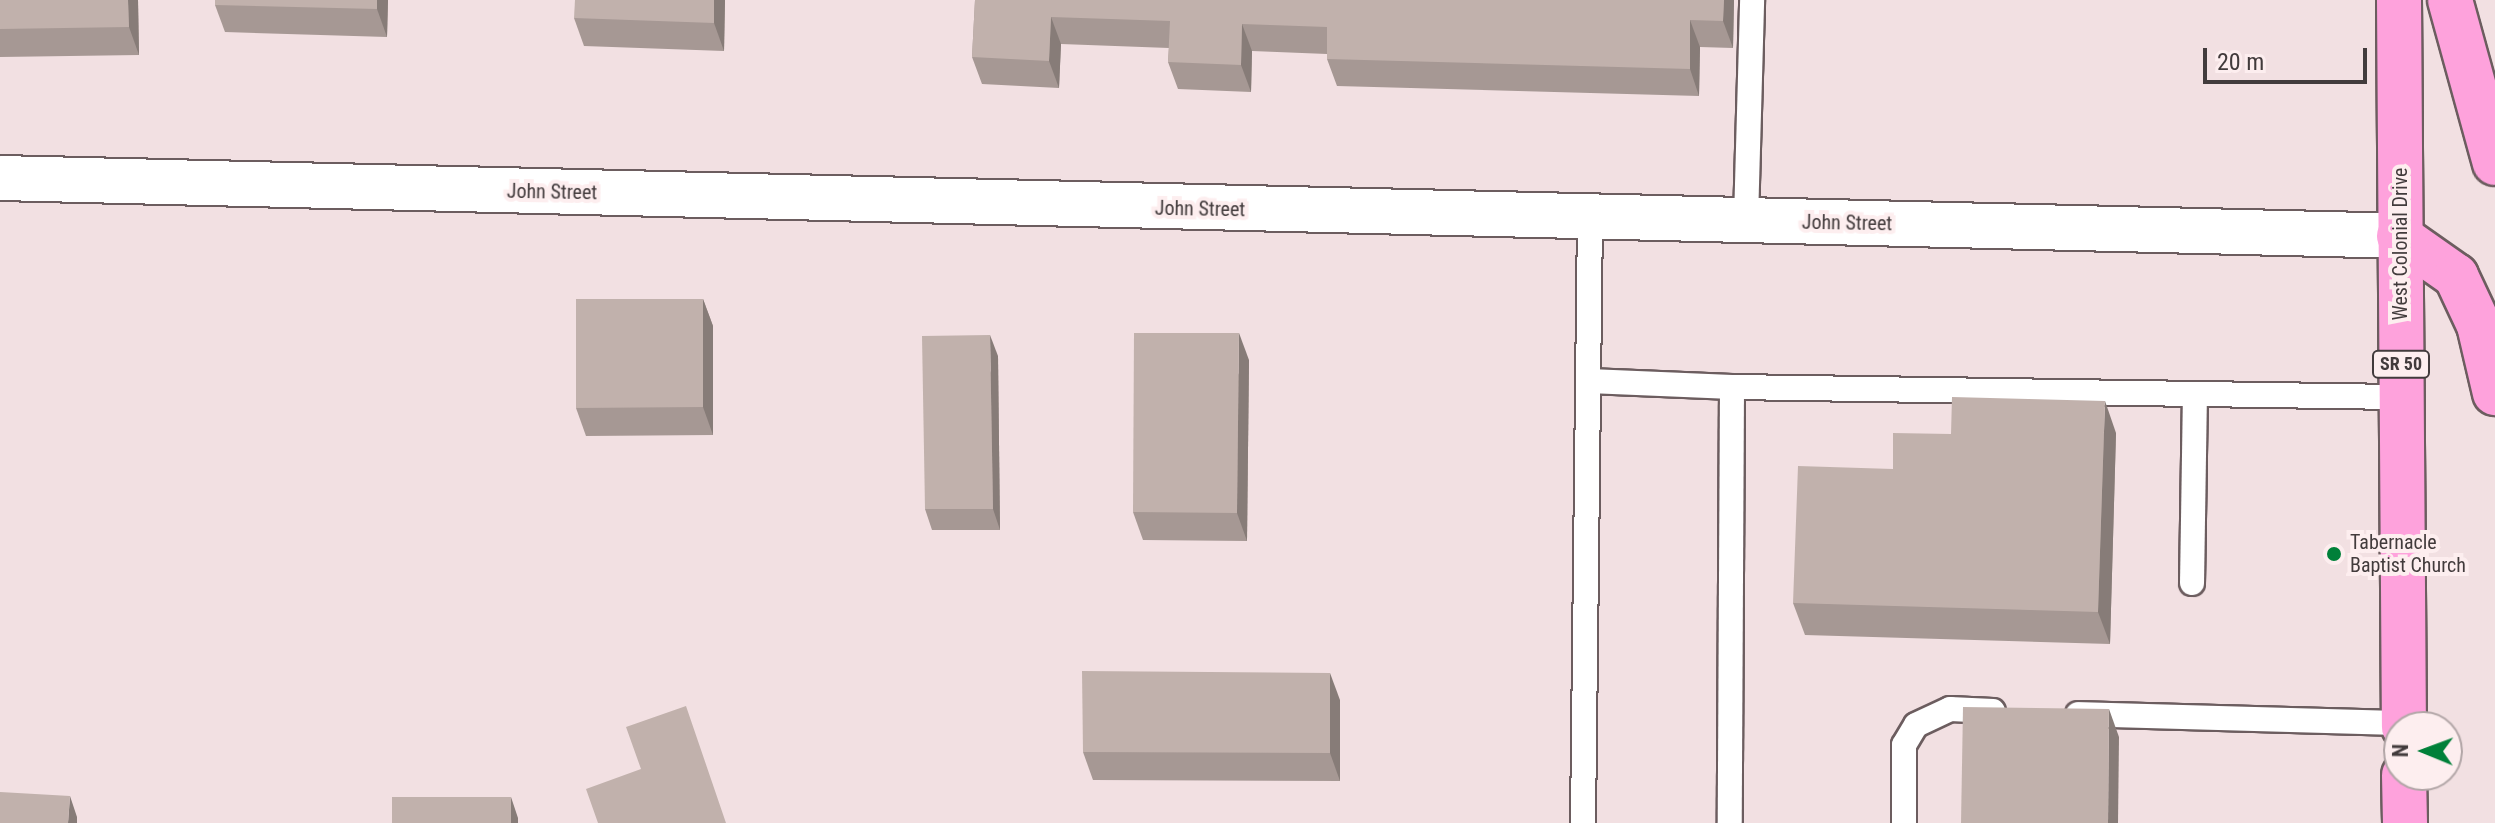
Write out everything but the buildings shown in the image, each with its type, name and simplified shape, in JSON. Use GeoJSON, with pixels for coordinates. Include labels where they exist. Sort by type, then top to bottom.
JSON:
{"type":"FeatureCollection","features":[{"type":"Feature","properties":{"kind":"highway","name":"West Colonial Drive"},"geometry":{"type":"LineString","coordinates":[[2399,0],[2404,711]]}},
{"type":"Feature","properties":{"kind":"highway"},"geometry":{"type":"LineString","coordinates":[[2450,0],[2495,163]]}},
{"type":"Feature","properties":{"kind":"highway"},"geometry":{"type":"LineString","coordinates":[[2399,236],[2456,276],[2479,325],[2495,393]]}},
{"type":"Feature","properties":{"kind":"highway"},"geometry":{"type":"LineString","coordinates":[[2404,791],[2405,823]]}},
{"type":"Feature","properties":{"kind":"street","name":"John Street"},"geometry":{"type":"LineString","coordinates":[[0,178],[1590,219],[2399,236]]}},
{"type":"Feature","properties":{"kind":"lane"},"geometry":{"type":"LineString","coordinates":[[1746,220],[1752,0]]}},
{"type":"Feature","properties":{"kind":"lane"},"geometry":{"type":"LineString","coordinates":[[1583,823],[1590,219]]}},
{"type":"Feature","properties":{"kind":"lane"},"geometry":{"type":"LineString","coordinates":[[1589,381],[1732,387],[2401,397]]}},
{"type":"Feature","properties":{"kind":"lane"},"geometry":{"type":"LineString","coordinates":[[1730,823],[1732,387]]}},
{"type":"Feature","properties":{"kind":"lane"},"geometry":{"type":"LineString","coordinates":[[2192,583],[2195,395]]}},
{"type":"Feature","properties":{"kind":"lane"},"geometry":{"type":"LineString","coordinates":[[1904,823],[1904,745],[1916,725],[1950,709],[2014,712]]}},
{"type":"Feature","properties":{"kind":"lane"},"geometry":{"type":"LineString","coordinates":[[2046,713],[2383,724]]}},
{"type":"Feature","properties":{"kind":"place","name":"Tabernacle Baptist Church"},"geometry":{"type":"Point","coordinates":[2334,554]}}]}
